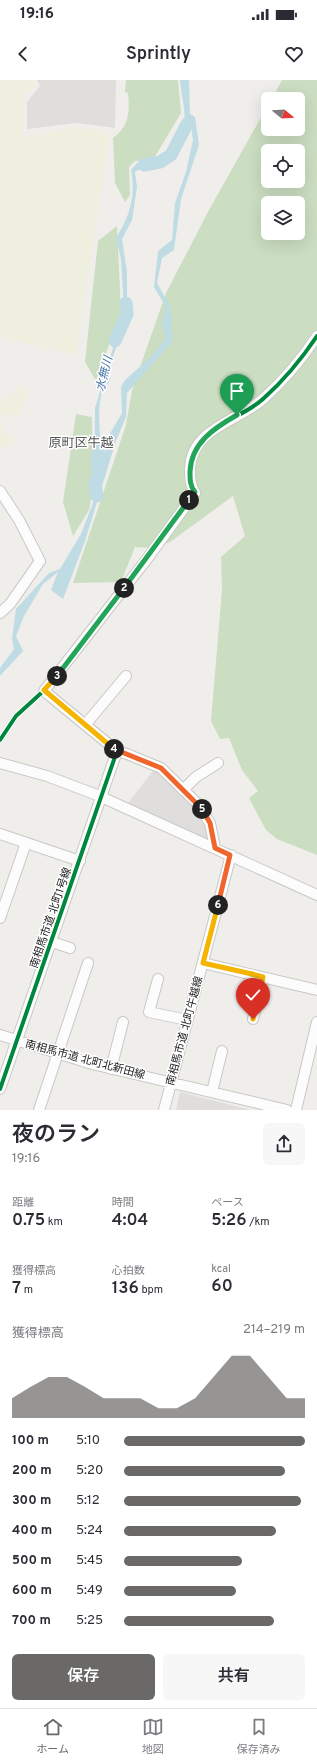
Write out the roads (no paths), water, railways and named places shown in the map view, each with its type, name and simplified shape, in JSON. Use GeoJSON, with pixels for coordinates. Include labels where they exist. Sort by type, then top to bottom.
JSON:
{"type":"FeatureCollection","features":[{"type":"Feature","properties":{"kind":"street"},"geometry":{"type":"LineString","coordinates":[[215,848],[207,816],[183,790],[155,764],[117,751],[44,690],[147,559],[195,492],[191,487],[190,467],[192,457],[198,446],[217,426],[250,410],[265,397],[303,356],[317,336]]}},
{"type":"Feature","properties":{"kind":"street"},"geometry":{"type":"LineString","coordinates":[[0,491],[19,520],[40,561],[10,604],[0,612]]}},
{"type":"Feature","properties":{"kind":"street"},"geometry":{"type":"LineString","coordinates":[[85,725],[126,676]]}},
{"type":"Feature","properties":{"kind":"street","name":"南相馬市道 北町1号線"},"geometry":{"type":"LineString","coordinates":[[0,1089],[117,751]]}},
{"type":"Feature","properties":{"kind":"street"},"geometry":{"type":"LineString","coordinates":[[0,763],[48,776],[102,797],[317,895]]}},
{"type":"Feature","properties":{"kind":"street"},"geometry":{"type":"LineString","coordinates":[[183,790],[196,777],[218,763]]}},
{"type":"Feature","properties":{"kind":"street"},"geometry":{"type":"LineString","coordinates":[[0,834],[80,861]]}},
{"type":"Feature","properties":{"kind":"street"},"geometry":{"type":"LineString","coordinates":[[0,918],[26,843]]}},
{"type":"Feature","properties":{"kind":"street","name":"南相馬市道 北町牛越線"},"geometry":{"type":"LineString","coordinates":[[164,1110],[230,855]]}},
{"type":"Feature","properties":{"kind":"street"},"geometry":{"type":"LineString","coordinates":[[52,942],[70,948]]}},
{"type":"Feature","properties":{"kind":"street"},"geometry":{"type":"LineString","coordinates":[[39,1110],[88,963]]}},
{"type":"Feature","properties":{"kind":"street"},"geometry":{"type":"LineString","coordinates":[[203,963],[317,990]]}},
{"type":"Feature","properties":{"kind":"street"},"geometry":{"type":"LineString","coordinates":[[253,1019],[263,977]]}},
{"type":"Feature","properties":{"kind":"street"},"geometry":{"type":"LineString","coordinates":[[158,979],[149,1012],[187,1020]]}},
{"type":"Feature","properties":{"kind":"street"},"geometry":{"type":"LineString","coordinates":[[111,1069],[123,1022]]}},
{"type":"Feature","properties":{"kind":"street"},"geometry":{"type":"LineString","coordinates":[[296,1110],[317,1022]]}},
{"type":"Feature","properties":{"kind":"street","name":"南相馬市道 北町北新田線"},"geometry":{"type":"LineString","coordinates":[[0,1036],[111,1069],[287,1110]]}},
{"type":"Feature","properties":{"kind":"street"},"geometry":{"type":"LineString","coordinates":[[212,1092],[222,1051]]}},
{"type":"Feature","properties":{"kind":"water"},"geometry":{"type":"Polygon","coordinates":[[[180,80],[189,80],[190,114],[195,117],[199,145],[181,199],[174,250],[162,258],[157,283],[170,306],[173,341],[127,393],[126,417],[116,441],[85,541],[63,599],[51,590],[58,572],[43,584],[24,616],[16,636],[23,651],[0,676],[0,668],[14,649],[12,639],[16,609],[49,573],[60,569],[81,534],[94,500],[95,408],[124,311],[121,259],[116,238],[125,222],[131,205],[133,188],[131,170],[137,163],[159,161],[176,144],[181,135],[184,112],[180,80]],[[190,119],[175,148],[167,158],[158,164],[135,172],[137,187],[132,220],[122,239],[127,272],[127,314],[107,375],[110,379],[108,384],[104,385],[101,396],[99,415],[101,452],[96,486],[108,437],[122,413],[121,387],[125,380],[152,356],[166,338],[162,323],[166,307],[154,287],[158,251],[172,240],[175,203],[186,172],[193,140],[190,119]]]}},
{"type":"Feature","properties":{"kind":"waterway","name":"水無川"},"geometry":{"type":"LineString","coordinates":[[144,165],[160,162],[171,155],[187,124]]}},
{"type":"Feature","properties":{"kind":"waterway","name":"水無川"},"geometry":{"type":"LineString","coordinates":[[115,341],[127,314],[126,303]]}},
{"type":"Feature","properties":{"kind":"waterway","name":"水無川"},"geometry":{"type":"LineString","coordinates":[[97,496],[95,483],[99,474],[97,462],[98,453]]}},
{"type":"Feature","properties":{"kind":"district","name":"原町区牛越"},"geometry":{"type":"Point","coordinates":[81,444]}}]}
